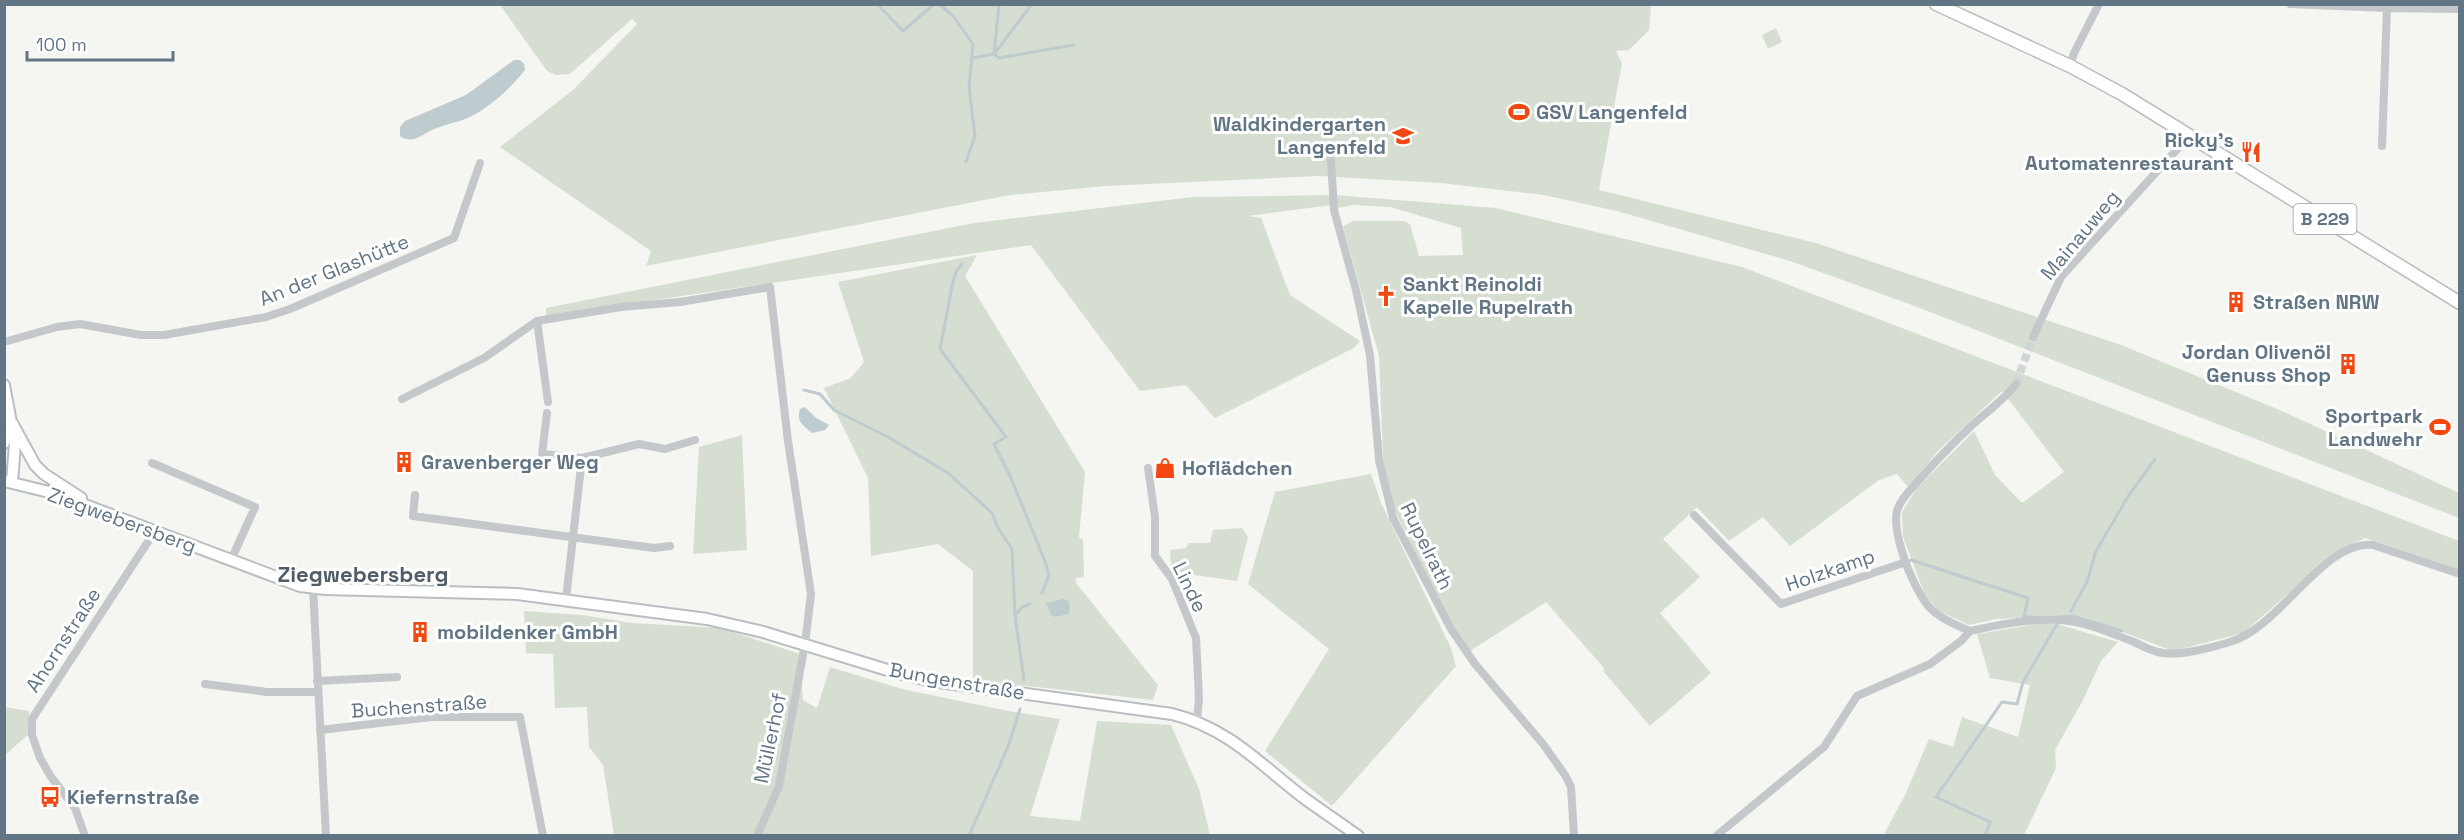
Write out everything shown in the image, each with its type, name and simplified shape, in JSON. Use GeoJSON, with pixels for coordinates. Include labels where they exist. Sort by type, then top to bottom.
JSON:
{"type":"FeatureCollection","features":[{"type":"Feature","properties":{"kind":"main road","name":"B 229"},"geometry":{"type":"LineString","coordinates":[[1935,4],[2070,66],[2121,93],[2460,303]]}},
{"type":"Feature","properties":{"kind":"main road"},"geometry":{"type":"LineString","coordinates":[[4,385],[15,444],[8,481]]}},
{"type":"Feature","properties":{"kind":"main road"},"geometry":{"type":"LineString","coordinates":[[4,443],[12,423]]}},
{"type":"Feature","properties":{"kind":"main road"},"geometry":{"type":"LineString","coordinates":[[12,423],[35,465],[44,474],[97,509]]}},
{"type":"Feature","properties":{"kind":"main road","name":"Ziegwebersberg"},"geometry":{"type":"LineString","coordinates":[[8,481],[53,493],[286,581],[313,588],[517,594],[566,599],[620,609],[707,619],[805,644]]}},
{"type":"Feature","properties":{"kind":"main road","name":"Bungenstraße"},"geometry":{"type":"LineString","coordinates":[[805,644],[894,672],[932,681],[1172,714],[1197,720],[1227,736],[1305,798],[1358,836]]}},
{"type":"Feature","properties":{"kind":"street"},"geometry":{"type":"LineString","coordinates":[[2070,66],[2073,53],[2098,4]]}},
{"type":"Feature","properties":{"kind":"street"},"geometry":{"type":"LineString","coordinates":[[2290,4],[2460,9]]}},
{"type":"Feature","properties":{"kind":"street"},"geometry":{"type":"LineString","coordinates":[[2382,146],[2387,8]]}},
{"type":"Feature","properties":{"kind":"street","name":"Mainauweg"},"geometry":{"type":"LineString","coordinates":[[2034,337],[2061,277],[2190,135]]}},
{"type":"Feature","properties":{"kind":"street","name":"Rupelrath"},"geometry":{"type":"LineString","coordinates":[[1331,160],[1334,210],[1370,356],[1379,460],[1393,518],[1451,629],[1475,664],[1543,744],[1565,775],[1571,787],[1574,836]]}},
{"type":"Feature","properties":{"kind":"street","name":"An der Glashütte"},"geometry":{"type":"LineString","coordinates":[[4,342],[57,327],[80,324],[141,335],[164,335],[266,317],[290,309],[454,238],[480,163]]}},
{"type":"Feature","properties":{"kind":"street"},"geometry":{"type":"LineString","coordinates":[[402,399],[484,357],[537,321],[621,308],[681,302],[770,287],[786,425],[811,594],[805,644]]}},
{"type":"Feature","properties":{"kind":"street"},"geometry":{"type":"LineString","coordinates":[[537,321],[548,402]]}},
{"type":"Feature","properties":{"kind":"street","name":"Holzkamp"},"geometry":{"type":"LineString","coordinates":[[1970,630],[1950,623],[1926,605],[1906,562],[1896,517],[1899,506],[1909,492],[1949,448],[2016,384]]}},
{"type":"Feature","properties":{"kind":"street"},"geometry":{"type":"LineString","coordinates":[[547,413],[542,454],[582,458],[639,444],[665,449],[694,440]]}},
{"type":"Feature","properties":{"kind":"street"},"geometry":{"type":"LineString","coordinates":[[566,599],[582,458]]}},
{"type":"Feature","properties":{"kind":"street"},"geometry":{"type":"LineString","coordinates":[[153,463],[255,507],[231,560]]}},
{"type":"Feature","properties":{"kind":"street","name":"Linde"},"geometry":{"type":"LineString","coordinates":[[1148,468],[1155,517],[1155,556],[1172,579],[1196,638],[1199,699],[1197,720]]}},
{"type":"Feature","properties":{"kind":"street"},"geometry":{"type":"LineString","coordinates":[[415,495],[413,516],[654,548],[670,546]]}},
{"type":"Feature","properties":{"kind":"street","name":"Holzkamp"},"geometry":{"type":"LineString","coordinates":[[1694,515],[1781,604],[1906,562]]}},
{"type":"Feature","properties":{"kind":"street","name":"Ahornstraße"},"geometry":{"type":"LineString","coordinates":[[85,836],[75,808],[51,777],[40,758],[33,735],[32,719],[155,531]]}},
{"type":"Feature","properties":{"kind":"street"},"geometry":{"type":"LineString","coordinates":[[1716,836],[1824,747],[1857,696],[1930,664],[1962,641],[1970,630],[2005,623],[2068,621],[2097,628],[2158,652],[2174,654],[2230,642],[2257,629],[2334,556],[2350,547],[2363,544],[2373,545],[2460,574]]}},
{"type":"Feature","properties":{"kind":"street"},"geometry":{"type":"LineString","coordinates":[[313,588],[326,836]]}},
{"type":"Feature","properties":{"kind":"street","name":"Müllerhof"},"geometry":{"type":"LineString","coordinates":[[757,836],[779,786],[805,644]]}},
{"type":"Feature","properties":{"kind":"street"},"geometry":{"type":"LineString","coordinates":[[317,681],[397,677]]}},
{"type":"Feature","properties":{"kind":"street"},"geometry":{"type":"LineString","coordinates":[[205,684],[267,692],[317,692]]}},
{"type":"Feature","properties":{"kind":"street","name":"Buchenstraße"},"geometry":{"type":"LineString","coordinates":[[320,730],[430,717],[520,717],[543,836]]}},
{"type":"Feature","properties":{"kind":"shaded area"},"geometry":{"type":"Polygon","coordinates":[[[500,5],[1651,5],[1649,30],[1629,50],[1616,51],[1622,63],[1599,190],[1816,243],[2121,345],[2282,411],[2459,493],[2459,518],[1912,305],[1790,261],[1617,211],[1544,195],[1441,183],[1319,176],[1106,186],[1010,195],[646,266],[651,251],[500,147],[573,90],[637,24],[632,19],[570,74],[556,75],[547,71],[500,5]]]}},
{"type":"Feature","properties":{"kind":"shaded area"},"geometry":{"type":"Polygon","coordinates":[[[1776,28],[1782,42],[1768,49],[1762,35],[1776,28]]]}},
{"type":"Feature","properties":{"kind":"shaded area"},"geometry":{"type":"Polygon","coordinates":[[[514,60],[520,60],[525,70],[506,91],[484,109],[468,118],[437,128],[414,139],[409,140],[400,136],[400,127],[405,121],[466,95],[514,60]]]}},
{"type":"Feature","properties":{"kind":"shaded area"},"geometry":{"type":"Polygon","coordinates":[[[1334,195],[1496,208],[1742,267],[2459,541],[2459,570],[2365,538],[2339,550],[2243,633],[2173,651],[2080,616],[1996,619],[1969,625],[1939,611],[1925,595],[1903,537],[1902,512],[1917,488],[1974,431],[1995,475],[2022,503],[2064,472],[2002,391],[1939,450],[1908,487],[1897,474],[1879,480],[1790,546],[1763,517],[1729,541],[1697,507],[1663,539],[1700,577],[1660,613],[1711,673],[1650,726],[1603,671],[1604,668],[1546,602],[1470,651],[1434,592],[1389,498],[1383,458],[1379,356],[1343,226],[1353,221],[1403,221],[1410,224],[1419,256],[1463,255],[1461,228],[1390,207],[1354,205],[1336,208],[1332,205],[1248,216],[1261,218],[1290,295],[1360,341],[1354,348],[1215,418],[1186,385],[1140,391],[1031,245],[546,316],[546,308],[974,223],[1193,197],[1334,195]]]}},
{"type":"Feature","properties":{"kind":"shaded area"},"geometry":{"type":"Polygon","coordinates":[[[977,255],[965,276],[1085,472],[1079,537],[1083,540],[1084,577],[1076,578],[1076,583],[1158,685],[1153,700],[973,680],[973,571],[938,544],[871,556],[868,478],[824,388],[851,378],[864,362],[838,282],[977,255]]]}},
{"type":"Feature","properties":{"kind":"shaded area"},"geometry":{"type":"Polygon","coordinates":[[[805,407],[816,418],[829,425],[825,430],[812,433],[803,425],[799,413],[800,409],[805,407]]]}},
{"type":"Feature","properties":{"kind":"shaded area"},"geometry":{"type":"Polygon","coordinates":[[[742,435],[747,550],[693,554],[699,447],[742,435]]]}},
{"type":"Feature","properties":{"kind":"shaded area"},"geometry":{"type":"Polygon","coordinates":[[[1371,474],[1381,503],[1451,648],[1456,666],[1332,806],[1265,751],[1329,649],[1248,584],[1275,492],[1371,474]]]}},
{"type":"Feature","properties":{"kind":"shaded area"},"geometry":{"type":"Polygon","coordinates":[[[1242,528],[1248,537],[1237,581],[1180,573],[1171,565],[1170,550],[1186,548],[1189,543],[1210,543],[1213,530],[1242,528]]]}},
{"type":"Feature","properties":{"kind":"shaded area"},"geometry":{"type":"Polygon","coordinates":[[[1063,599],[1069,601],[1068,614],[1055,617],[1051,615],[1046,603],[1063,599]]]}},
{"type":"Feature","properties":{"kind":"shaded area"},"geometry":{"type":"Polygon","coordinates":[[[524,611],[582,615],[632,623],[721,628],[800,654],[803,700],[817,708],[830,667],[902,689],[1008,711],[1060,719],[1030,816],[1080,821],[1097,721],[1171,725],[1199,789],[1210,835],[614,835],[603,765],[589,747],[587,707],[555,708],[553,654],[526,653],[524,611]]]}},
{"type":"Feature","properties":{"kind":"shaded area"},"geometry":{"type":"Polygon","coordinates":[[[2043,623],[2060,625],[2118,642],[2101,661],[2083,700],[2055,750],[2056,768],[2024,835],[1883,836],[1905,795],[1929,739],[1953,747],[1962,717],[2018,737],[2030,685],[1990,678],[1977,634],[2043,623]]]}},
{"type":"Feature","properties":{"kind":"shaded area"},"geometry":{"type":"Polygon","coordinates":[[[4,707],[29,711],[30,733],[5,755],[4,707]]]}},
{"type":"Feature","properties":{"kind":"waterway"},"geometry":{"type":"LineString","coordinates":[[877,4],[903,31],[934,4]]}},
{"type":"Feature","properties":{"kind":"waterway"},"geometry":{"type":"LineString","coordinates":[[939,4],[953,16],[973,44],[969,87],[975,136],[966,162]]}},
{"type":"Feature","properties":{"kind":"waterway"},"geometry":{"type":"LineString","coordinates":[[999,4],[994,54],[999,58],[1073,45]]}},
{"type":"Feature","properties":{"kind":"waterway"},"geometry":{"type":"LineString","coordinates":[[973,58],[994,54],[1032,4]]}},
{"type":"Feature","properties":{"kind":"waterway"},"geometry":{"type":"LineString","coordinates":[[962,264],[953,282],[940,349],[1006,437],[994,444],[1010,476],[1045,561],[1049,575],[1042,593]]}},
{"type":"Feature","properties":{"kind":"waterway"},"geometry":{"type":"LineString","coordinates":[[804,390],[820,394],[834,410],[888,437],[948,473],[992,513],[997,526],[1012,549],[1015,615]]}},
{"type":"Feature","properties":{"kind":"waterway"},"geometry":{"type":"LineString","coordinates":[[2071,611],[2087,582],[2096,551],[2129,495],[2155,459]]}},
{"type":"Feature","properties":{"kind":"waterway"},"geometry":{"type":"LineString","coordinates":[[1911,560],[2028,598],[2024,617],[2033,617]]}},
{"type":"Feature","properties":{"kind":"waterway"},"geometry":{"type":"LineString","coordinates":[[1024,680],[1015,615],[1022,607],[1030,604]]}},
{"type":"Feature","properties":{"kind":"waterway"},"geometry":{"type":"LineString","coordinates":[[2058,617],[2073,616],[2122,631]]}},
{"type":"Feature","properties":{"kind":"waterway"},"geometry":{"type":"LineString","coordinates":[[1985,836],[1990,822],[1936,797],[2002,702],[2017,704],[2023,682],[2057,624]]}},
{"type":"Feature","properties":{"kind":"waterway"},"geometry":{"type":"LineString","coordinates":[[969,836],[1009,744],[1020,709]]}},
{"type":"Feature","properties":{"kind":"tunnel"},"geometry":{"type":"LineString","coordinates":[[2016,384],[2033,337]]}},
{"type":"Feature","properties":{"kind":"place","name":"GSV Langenfeld"},"geometry":{"type":"Point","coordinates":[1519,112]}},
{"type":"Feature","properties":{"kind":"place","name":"Waldkindergarten Langenfeld"},"geometry":{"type":"Point","coordinates":[1403,136]}},
{"type":"Feature","properties":{"kind":"place","name":"Ricky's Automatenrestaurant"},"geometry":{"type":"Point","coordinates":[2251,152]}},
{"type":"Feature","properties":{"kind":"place","name":"Sankt Reinoldi Kapelle Rupelrath"},"geometry":{"type":"Point","coordinates":[1386,296]}},
{"type":"Feature","properties":{"kind":"place","name":"Straßen NRW"},"geometry":{"type":"Point","coordinates":[2236,302]}},
{"type":"Feature","properties":{"kind":"place","name":"Jordan Olivenöl Genuss Shop"},"geometry":{"type":"Point","coordinates":[2348,364]}},
{"type":"Feature","properties":{"kind":"place","name":"Sportpark Landwehr"},"geometry":{"type":"Point","coordinates":[2440,427]}},
{"type":"Feature","properties":{"kind":"place","name":"Gravenberger Weg"},"geometry":{"type":"Point","coordinates":[404,462]}},
{"type":"Feature","properties":{"kind":"place","name":"Hoflädchen"},"geometry":{"type":"Point","coordinates":[1165,468]}},
{"type":"Feature","properties":{"kind":"place","name":"mobildenker GmbH"},"geometry":{"type":"Point","coordinates":[420,632]}},
{"type":"Feature","properties":{"kind":"place","name":"Kiefernstraße"},"geometry":{"type":"Point","coordinates":[50,797]}},
{"type":"Feature","properties":{"kind":"district","name":"Ziegwebersberg"},"geometry":{"type":"Point","coordinates":[363,574]}}]}
